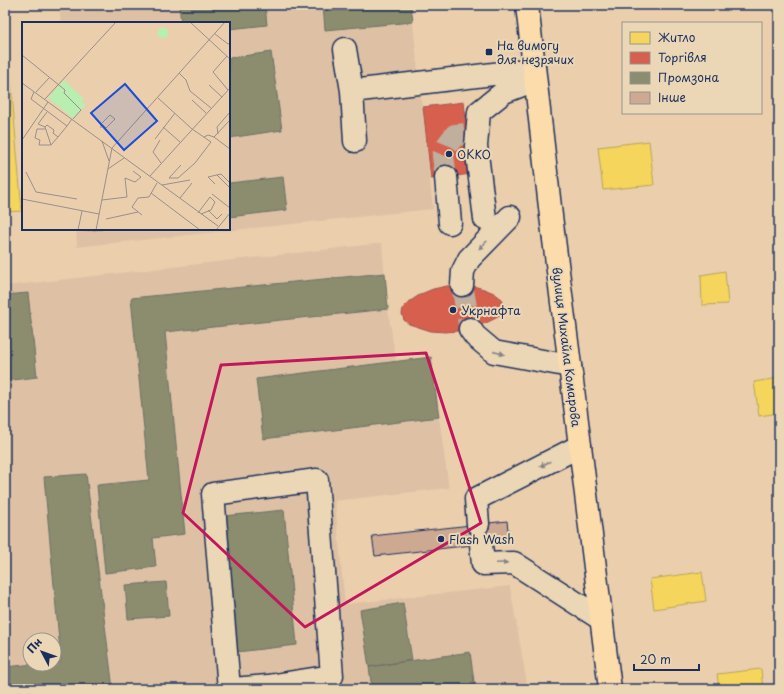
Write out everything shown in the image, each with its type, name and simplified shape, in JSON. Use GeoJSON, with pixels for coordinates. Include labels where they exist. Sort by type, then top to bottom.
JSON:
{"type":"FeatureCollection","features":[{"type":"Feature","properties":{"kind":"main road","name":"вулиця Михайла Комарова"},"geometry":{"type":"LineString","coordinates":[[527,5],[551,216],[610,689]]}},
{"type":"Feature","properties":{"kind":"lane"},"geometry":{"type":"LineString","coordinates":[[345,49],[352,91],[355,140]]}},
{"type":"Feature","properties":{"kind":"lane"},"geometry":{"type":"LineString","coordinates":[[352,91],[534,74]]}},
{"type":"Feature","properties":{"kind":"lane"},"geometry":{"type":"LineString","coordinates":[[485,219],[476,146],[472,133],[479,112],[504,92],[534,74]]}},
{"type":"Feature","properties":{"kind":"lane"},"geometry":{"type":"LineString","coordinates":[[446,177],[450,223]]}},
{"type":"Feature","properties":{"kind":"lane"},"geometry":{"type":"LineString","coordinates":[[462,285],[463,271],[469,259],[510,217]]}},
{"type":"Feature","properties":{"kind":"lane"},"geometry":{"type":"LineString","coordinates":[[470,329],[475,336],[494,352],[570,366]]}},
{"type":"Feature","properties":{"kind":"lane"},"geometry":{"type":"LineString","coordinates":[[580,446],[476,499],[483,564],[514,563],[601,619]]}},
{"type":"Feature","properties":{"kind":"lane"},"geometry":{"type":"LineString","coordinates":[[229,689],[213,494],[317,480],[332,676],[268,687],[233,689]]}},
{"type":"Feature","properties":{"kind":"highlighted area"},"geometry":{"type":"Polygon","coordinates":[[[426,353],[481,523],[305,627],[183,513],[221,365],[426,353]]]}},
{"type":"Feature","properties":{"kind":"shaded area"},"geometry":{"type":"Polygon","coordinates":[[[59,5],[411,5],[433,209],[77,247],[76,230],[230,230],[230,22],[61,22],[59,5]]]}},
{"type":"Feature","properties":{"kind":"shaded area"},"geometry":{"type":"Polygon","coordinates":[[[382,243],[388,309],[396,361],[431,357],[449,488],[335,501],[345,604],[510,586],[528,689],[5,689],[5,286],[382,243]]]}},
{"type":"Feature","properties":{"kind":"building: Житло"},"geometry":{"type":"Polygon","coordinates":[[[5,37],[7,37],[22,211],[5,212],[5,37]]]}},
{"type":"Feature","properties":{"kind":"building: Житло"},"geometry":{"type":"Polygon","coordinates":[[[649,141],[654,185],[603,190],[598,147],[649,141]]]}},
{"type":"Feature","properties":{"kind":"building: Житло"},"geometry":{"type":"Polygon","coordinates":[[[725,271],[728,304],[702,305],[701,275],[725,271]]]}},
{"type":"Feature","properties":{"kind":"building: Житло"},"geometry":{"type":"Polygon","coordinates":[[[779,378],[779,413],[759,416],[754,382],[779,378]]]}},
{"type":"Feature","properties":{"kind":"building: Житло"},"geometry":{"type":"Polygon","coordinates":[[[702,572],[706,601],[654,609],[650,579],[702,572]]]}},
{"type":"Feature","properties":{"kind":"building: Житло"},"geometry":{"type":"Polygon","coordinates":[[[761,669],[763,689],[719,689],[717,674],[761,669]]]}},
{"type":"Feature","properties":{"kind":"building: Торгівля","name":"ОККО"},"geometry":{"type":"Polygon","coordinates":[[[464,102],[472,174],[431,179],[423,107],[464,102]]]}},
{"type":"Feature","properties":{"kind":"building: Торгівля","name":"Укрнафта"},"geometry":{"type":"Polygon","coordinates":[[[462,285],[473,286],[494,293],[502,299],[504,305],[503,312],[498,317],[488,322],[473,328],[458,331],[431,331],[409,324],[404,320],[402,314],[403,308],[421,294],[433,289],[462,285]]]}},
{"type":"Feature","properties":{"kind":"building: Промзона"},"geometry":{"type":"Polygon","coordinates":[[[179,5],[265,5],[267,25],[230,29],[230,22],[181,22],[179,5]]]}},
{"type":"Feature","properties":{"kind":"building: Промзона"},"geometry":{"type":"Polygon","coordinates":[[[323,5],[411,5],[413,22],[325,30],[323,5]]]}},
{"type":"Feature","properties":{"kind":"building: Промзона"},"geometry":{"type":"Polygon","coordinates":[[[271,52],[282,130],[230,138],[230,58],[271,52]]]}},
{"type":"Feature","properties":{"kind":"building: Промзона"},"geometry":{"type":"Polygon","coordinates":[[[283,177],[287,210],[230,217],[230,183],[283,177]]]}},
{"type":"Feature","properties":{"kind":"building: Промзона"},"geometry":{"type":"Polygon","coordinates":[[[385,273],[388,309],[165,332],[185,534],[153,538],[156,567],[105,573],[97,485],[149,480],[131,298],[385,273]]]}},
{"type":"Feature","properties":{"kind":"building: Промзона"},"geometry":{"type":"Polygon","coordinates":[[[28,293],[37,377],[5,381],[5,295],[28,293]]]}},
{"type":"Feature","properties":{"kind":"building: Промзона"},"geometry":{"type":"Polygon","coordinates":[[[431,357],[439,417],[263,439],[256,379],[431,357]]]}},
{"type":"Feature","properties":{"kind":"building: Промзона"},"geometry":{"type":"Polygon","coordinates":[[[86,474],[113,689],[5,689],[5,667],[22,665],[22,672],[62,672],[62,632],[58,632],[44,477],[86,474]]]}},
{"type":"Feature","properties":{"kind":"building: Промзона"},"geometry":{"type":"Polygon","coordinates":[[[284,510],[297,645],[237,652],[224,516],[284,510]]]}},
{"type":"Feature","properties":{"kind":"building: Промзона"},"geometry":{"type":"Polygon","coordinates":[[[166,582],[169,616],[128,619],[125,585],[166,582]]]}},
{"type":"Feature","properties":{"kind":"building: Промзона"},"geometry":{"type":"Polygon","coordinates":[[[403,603],[412,660],[369,667],[360,610],[403,603]]]}},
{"type":"Feature","properties":{"kind":"building: Промзона"},"geometry":{"type":"Polygon","coordinates":[[[470,652],[475,689],[372,689],[369,667],[470,652]]]}},
{"type":"Feature","properties":{"kind":"building: Інше","name":"Flash Wash"},"geometry":{"type":"Polygon","coordinates":[[[507,521],[509,541],[375,556],[372,536],[507,521]]]}},
{"type":"Feature","properties":{"kind":"tunnel"},"geometry":{"type":"LineString","coordinates":[[446,177],[443,156],[448,144],[455,135],[467,134]]}},
{"type":"Feature","properties":{"kind":"tunnel"},"geometry":{"type":"LineString","coordinates":[[462,285],[470,329]]}},
{"type":"Feature","properties":{"kind":"place","name":"На вимогу для незрячих"},"geometry":{"type":"Point","coordinates":[489,52]}},
{"type":"Feature","properties":{"kind":"place","name":"ОККО"},"geometry":{"type":"Point","coordinates":[449,154]}},
{"type":"Feature","properties":{"kind":"place","name":"Укрнафта"},"geometry":{"type":"Point","coordinates":[453,310]}},
{"type":"Feature","properties":{"kind":"place","name":"Flash Wash"},"geometry":{"type":"Point","coordinates":[441,539]}}]}
